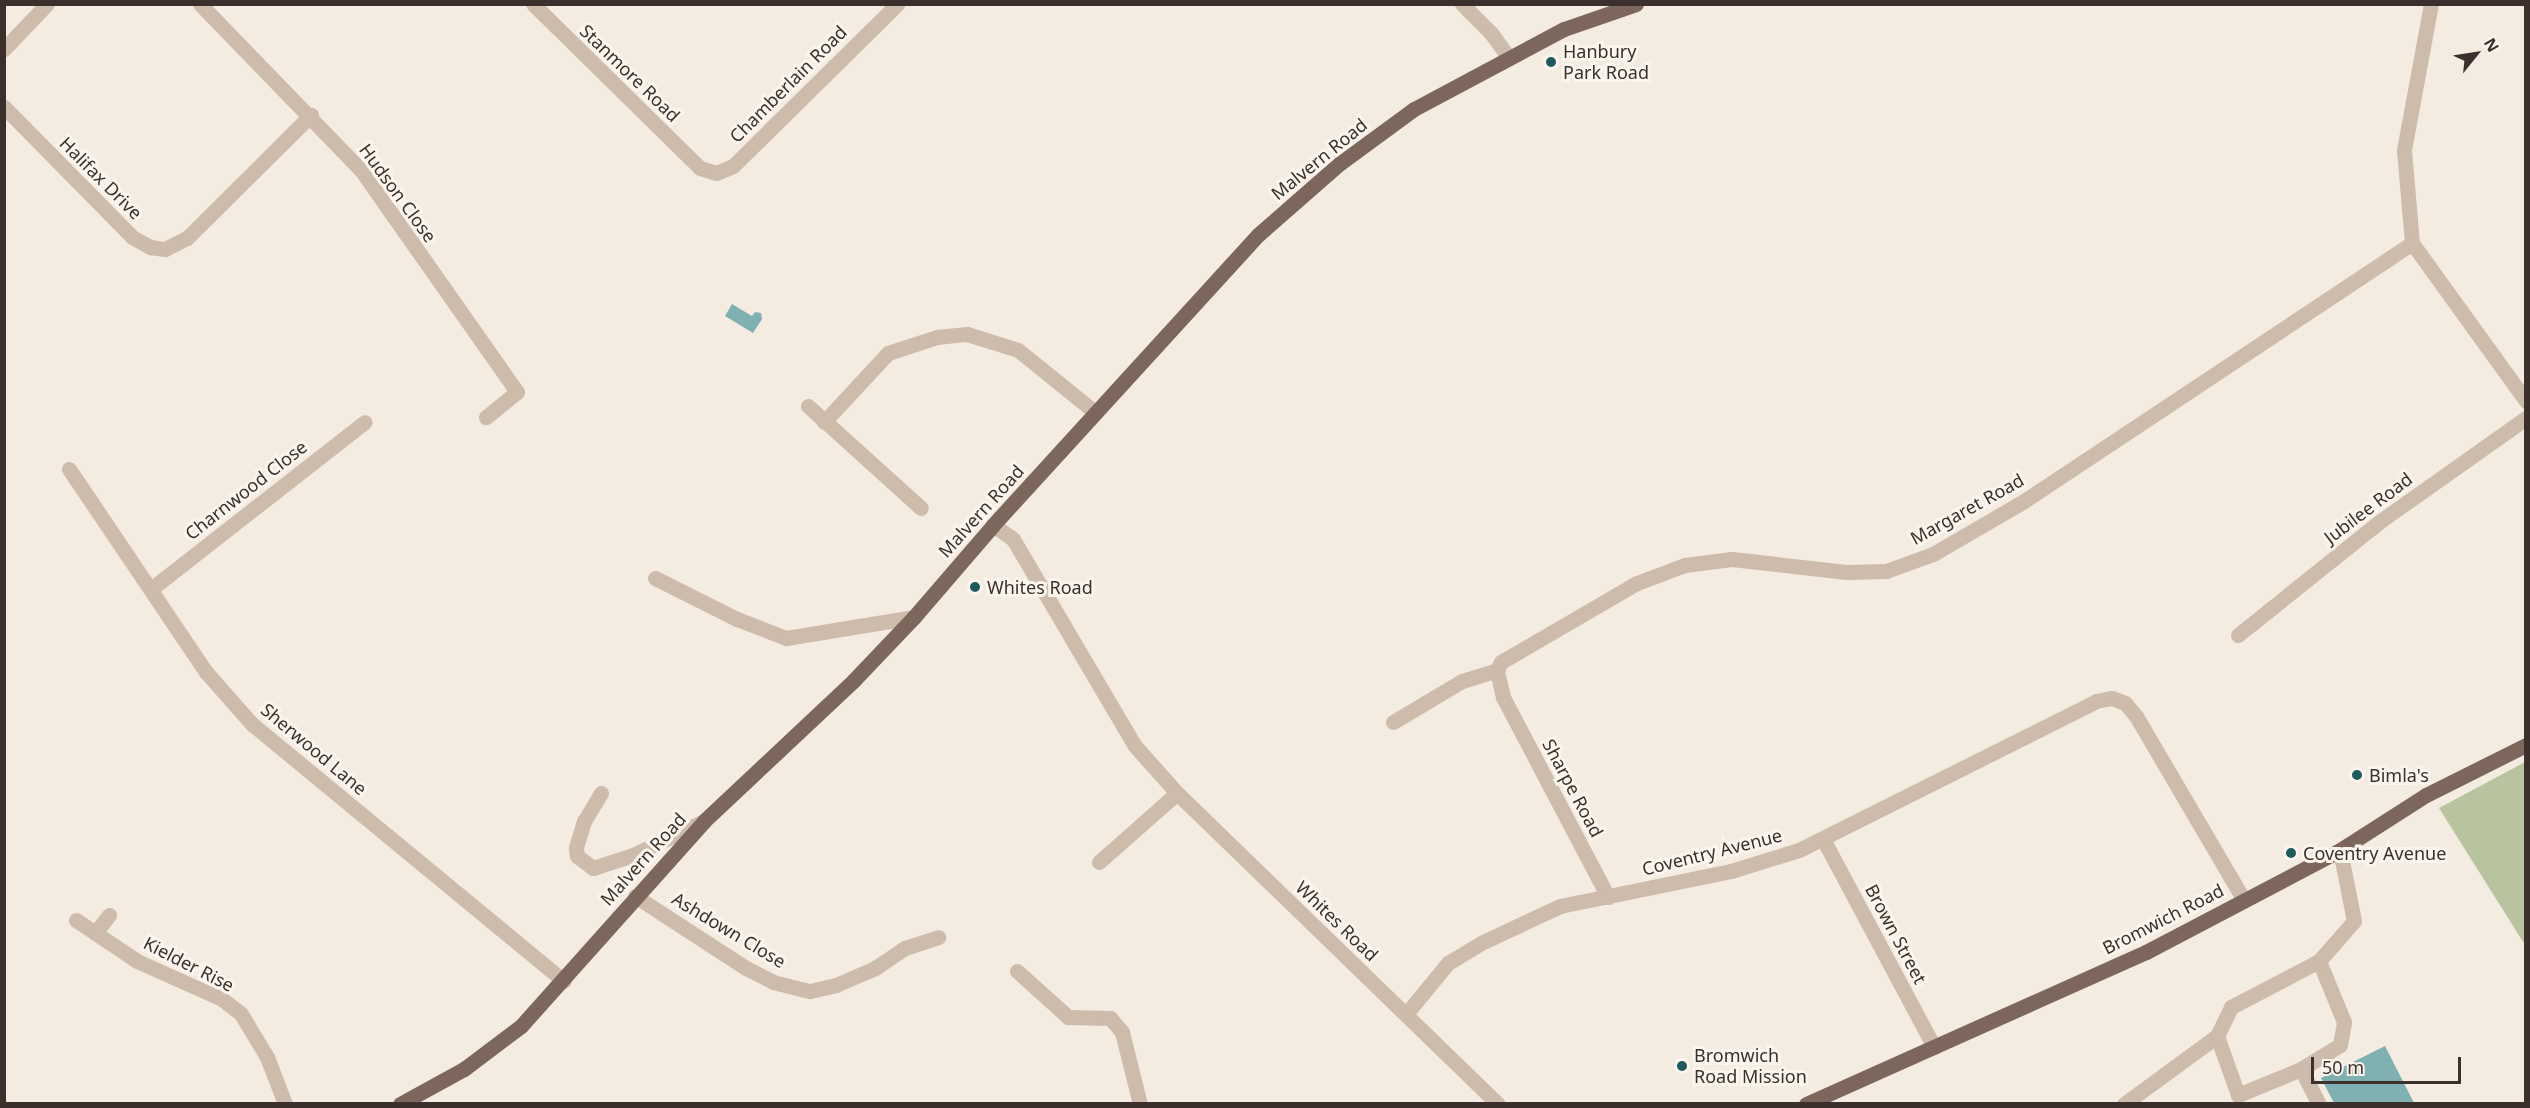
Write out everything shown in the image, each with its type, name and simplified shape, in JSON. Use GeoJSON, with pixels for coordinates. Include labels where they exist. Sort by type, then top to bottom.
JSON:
{"type":"FeatureCollection","features":[{"type":"Feature","properties":{"kind":"main road","name":"Malvern Road"},"geometry":{"type":"LineString","coordinates":[[400,1104],[495,1049],[564,981],[634,896],[704,821],[914,617],[993,525],[1260,234],[1338,164],[1414,109],[1564,29],[1636,4]]}},
{"type":"Feature","properties":{"kind":"main road","name":"Bromwich Road"},"geometry":{"type":"LineString","coordinates":[[1806,1104],[2146,952],[2340,850],[2427,795],[2526,745]]}},
{"type":"Feature","properties":{"kind":"street"},"geometry":{"type":"LineString","coordinates":[[4,49],[47,4]]}},
{"type":"Feature","properties":{"kind":"street","name":"Hudson Close"},"geometry":{"type":"LineString","coordinates":[[200,4],[311,115],[361,170],[517,392],[486,417]]}},
{"type":"Feature","properties":{"kind":"street","name":"Stanmore Road"},"geometry":{"type":"LineString","coordinates":[[533,4],[700,168]]}},
{"type":"Feature","properties":{"kind":"street","name":"Chamberlain Road"},"geometry":{"type":"LineString","coordinates":[[700,168],[716,173],[733,166],[897,4]]}},
{"type":"Feature","properties":{"kind":"street"},"geometry":{"type":"LineString","coordinates":[[1462,4],[1491,33],[1509,58]]}},
{"type":"Feature","properties":{"kind":"street"},"geometry":{"type":"LineString","coordinates":[[2431,4],[2404,150],[2412,243],[2526,401]]}},
{"type":"Feature","properties":{"kind":"street","name":"Halifax Drive"},"geometry":{"type":"LineString","coordinates":[[4,107],[132,237],[150,247],[165,249],[187,238],[311,115]]}},
{"type":"Feature","properties":{"kind":"street","name":"Margaret Road"},"geometry":{"type":"LineString","coordinates":[[1393,722],[1462,681],[1497,670],[1501,662],[1637,583],[1685,566],[1732,559],[1846,572],[1887,571],[1933,554],[2024,501],[2412,243]]}},
{"type":"Feature","properties":{"kind":"street"},"geometry":{"type":"LineString","coordinates":[[825,422],[888,353],[937,337],[967,334],[1018,350],[1096,413]]}},
{"type":"Feature","properties":{"kind":"street"},"geometry":{"type":"LineString","coordinates":[[808,406],[921,508]]}},
{"type":"Feature","properties":{"kind":"street","name":"Jubilee Road"},"geometry":{"type":"LineString","coordinates":[[2238,635],[2379,522],[2526,418]]}},
{"type":"Feature","properties":{"kind":"street","name":"Charnwood Close"},"geometry":{"type":"LineString","coordinates":[[151,589],[365,422]]}},
{"type":"Feature","properties":{"kind":"street","name":"Sherwood Lane"},"geometry":{"type":"LineString","coordinates":[[69,469],[206,672],[252,724],[564,981]]}},
{"type":"Feature","properties":{"kind":"street","name":"Whites Road"},"geometry":{"type":"LineString","coordinates":[[993,525],[1013,539],[1131,740],[1177,793],[1498,1104]]}},
{"type":"Feature","properties":{"kind":"street"},"geometry":{"type":"LineString","coordinates":[[656,578],[737,619],[786,638],[914,617]]}},
{"type":"Feature","properties":{"kind":"street","name":"Sharpe Road"},"geometry":{"type":"LineString","coordinates":[[1497,670],[1503,697],[1608,897]]}},
{"type":"Feature","properties":{"kind":"street","name":"Coventry Avenue"},"geometry":{"type":"LineString","coordinates":[[1406,1014],[1448,963],[1481,943],[1560,906],[1731,871],[1823,839],[2096,701],[2112,698],[2125,703],[2136,716],[2244,900]]}},
{"type":"Feature","properties":{"kind":"street"},"geometry":{"type":"LineString","coordinates":[[602,792],[584,821],[576,848],[577,856],[593,868],[631,856],[704,821]]}},
{"type":"Feature","properties":{"kind":"street"},"geometry":{"type":"LineString","coordinates":[[1099,862],[1177,793]]}},
{"type":"Feature","properties":{"kind":"street","name":"Brown Street"},"geometry":{"type":"LineString","coordinates":[[1823,839],[1934,1047]]}},
{"type":"Feature","properties":{"kind":"street"},"geometry":{"type":"LineString","coordinates":[[2124,1104],[2217,1036],[2231,1007],[2319,961],[2354,921],[2340,850]]}},
{"type":"Feature","properties":{"kind":"street","name":"Ashdown Close"},"geometry":{"type":"LineString","coordinates":[[634,896],[746,968],[773,982],[810,991],[836,985],[875,968],[905,948],[938,937]]}},
{"type":"Feature","properties":{"kind":"street"},"geometry":{"type":"LineString","coordinates":[[95,933],[109,915]]}},
{"type":"Feature","properties":{"kind":"street","name":"Kielder Rise"},"geometry":{"type":"LineString","coordinates":[[76,920],[137,961],[222,999],[241,1014],[267,1057],[285,1104]]}},
{"type":"Feature","properties":{"kind":"street"},"geometry":{"type":"LineString","coordinates":[[2217,1036],[2238,1095],[2301,1069],[2340,1045],[2344,1022],[2319,961]]}},
{"type":"Feature","properties":{"kind":"street"},"geometry":{"type":"LineString","coordinates":[[1017,971],[1068,1017],[1110,1017],[1122,1032],[1140,1104]]}},
{"type":"Feature","properties":{"kind":"street"},"geometry":{"type":"LineString","coordinates":[[2301,1069],[2319,1104]]}},
{"type":"Feature","properties":{"kind":"green space"},"geometry":{"type":"Polygon","coordinates":[[[2525,762],[2525,945],[2439,808],[2525,762]]]}},
{"type":"Feature","properties":{"kind":"water"},"geometry":{"type":"Polygon","coordinates":[[[732,304],[752,316],[755,312],[761,313],[762,319],[753,333],[725,316],[732,304]]]}},
{"type":"Feature","properties":{"kind":"water"},"geometry":{"type":"Polygon","coordinates":[[[2385,1046],[2414,1103],[2334,1103],[2321,1078],[2385,1046]]]}},
{"type":"Feature","properties":{"kind":"place","name":"Hanbury Park Road"},"geometry":{"type":"Point","coordinates":[1551,62]}},
{"type":"Feature","properties":{"kind":"place","name":"Whites Road"},"geometry":{"type":"Point","coordinates":[975,587]}},
{"type":"Feature","properties":{"kind":"place","name":"Bimla's"},"geometry":{"type":"Point","coordinates":[2357,775]}},
{"type":"Feature","properties":{"kind":"place","name":"Coventry Avenue"},"geometry":{"type":"Point","coordinates":[2291,853]}},
{"type":"Feature","properties":{"kind":"place","name":"Bromwich Road Mission"},"geometry":{"type":"Point","coordinates":[1682,1066]}}]}
